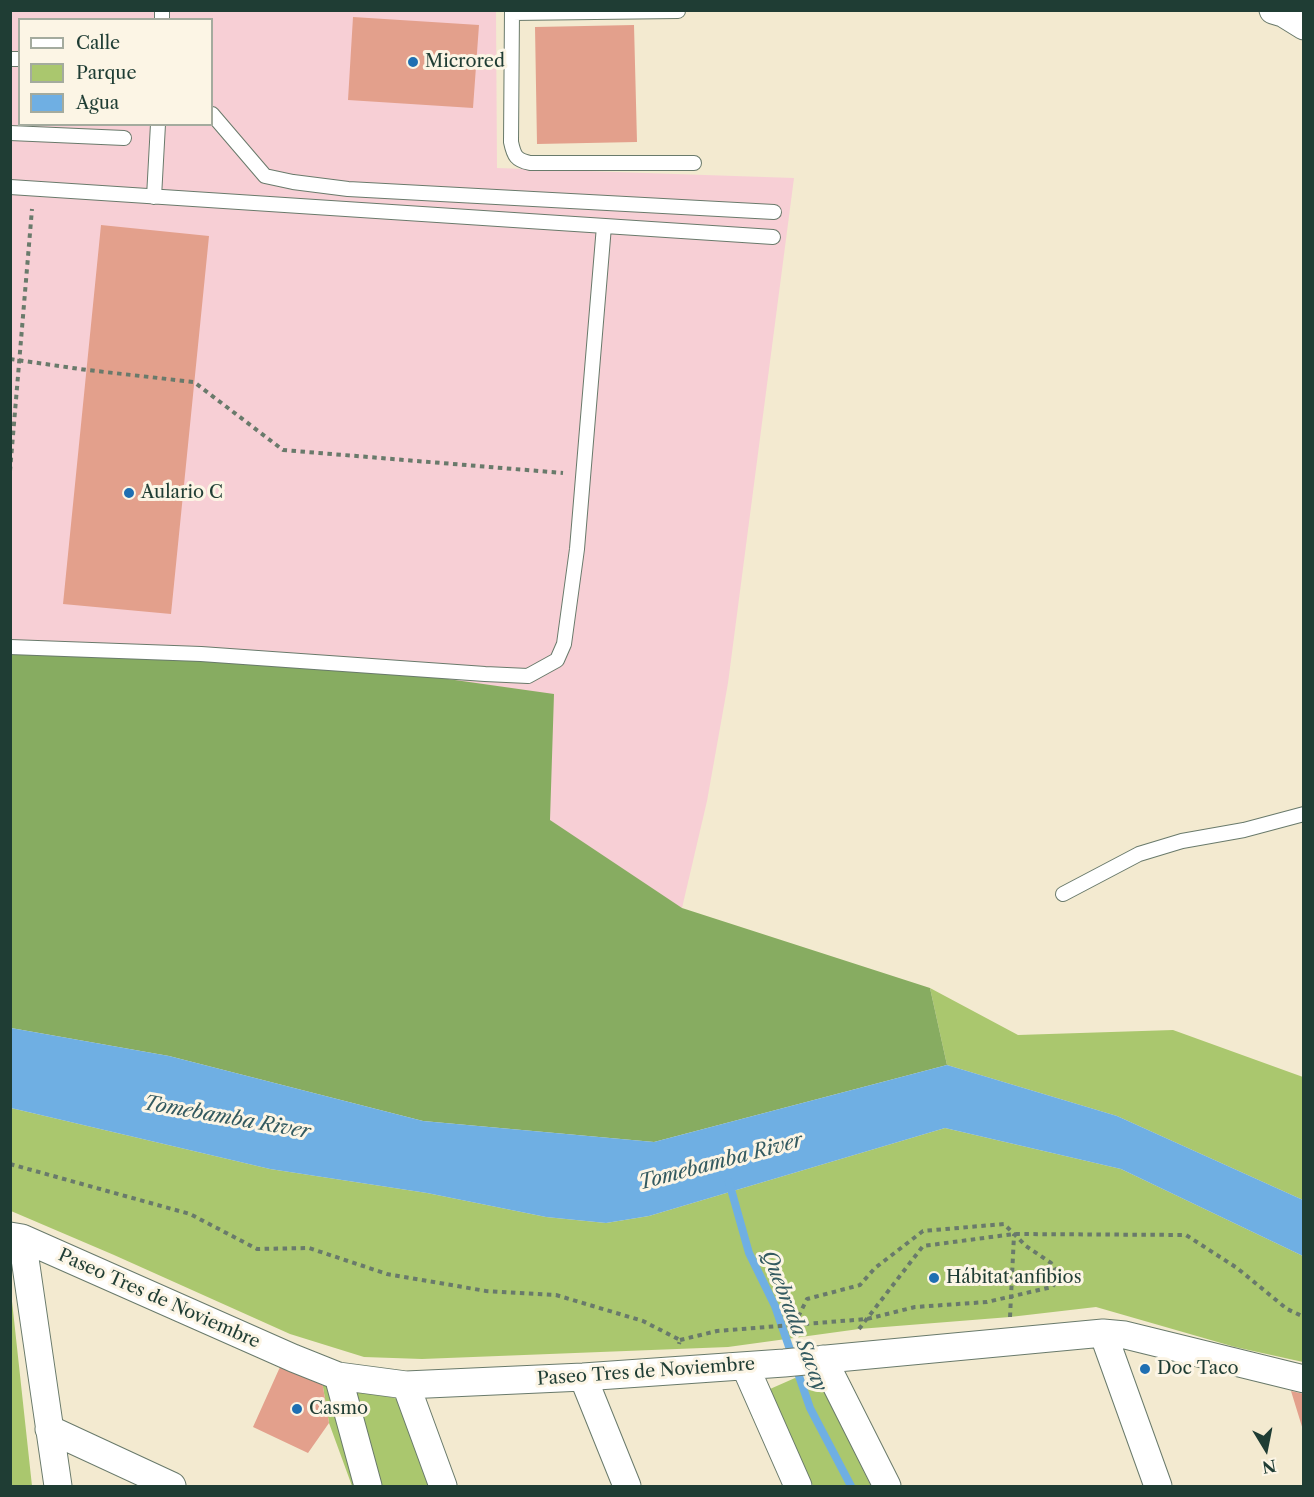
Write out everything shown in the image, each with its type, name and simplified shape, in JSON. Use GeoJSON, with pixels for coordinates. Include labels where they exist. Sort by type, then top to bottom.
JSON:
{"type":"FeatureCollection","features":[{"type":"Feature","properties":{"kind":"street","name":"Paseo Tres de Noviembre"},"geometry":{"type":"LineString","coordinates":[[16,1237],[338,1376],[406,1385],[583,1377],[745,1366],[1103,1333],[1125,1335],[1304,1379]]}},
{"type":"Feature","properties":{"kind":"street"},"geometry":{"type":"LineString","coordinates":[[16,1237],[58,1486]]}},
{"type":"Feature","properties":{"kind":"street"},"geometry":{"type":"LineString","coordinates":[[1103,1333],[1158,1486]]}},
{"type":"Feature","properties":{"kind":"street"},"geometry":{"type":"LineString","coordinates":[[805,1361],[888,1486]]}},
{"type":"Feature","properties":{"kind":"street"},"geometry":{"type":"LineString","coordinates":[[745,1366],[798,1486]]}},
{"type":"Feature","properties":{"kind":"street"},"geometry":{"type":"LineString","coordinates":[[338,1376],[368,1486]]}},
{"type":"Feature","properties":{"kind":"street"},"geometry":{"type":"LineString","coordinates":[[583,1377],[627,1486]]}},
{"type":"Feature","properties":{"kind":"street"},"geometry":{"type":"LineString","coordinates":[[406,1385],[443,1486]]}},
{"type":"Feature","properties":{"kind":"street"},"geometry":{"type":"LineString","coordinates":[[50,1429],[172,1486]]}},
{"type":"Feature","properties":{"kind":"lane"},"geometry":{"type":"LineString","coordinates":[[678,11],[512,12],[511,142],[518,161],[530,164],[694,163]]}},
{"type":"Feature","properties":{"kind":"lane"},"geometry":{"type":"LineString","coordinates":[[213,115],[266,176],[293,183],[348,189],[774,212]]}},
{"type":"Feature","properties":{"kind":"lane"},"geometry":{"type":"LineString","coordinates":[[154,197],[158,126]]}},
{"type":"Feature","properties":{"kind":"lane"},"geometry":{"type":"LineString","coordinates":[[10,133],[58,130],[124,138]]}},
{"type":"Feature","properties":{"kind":"lane"},"geometry":{"type":"LineString","coordinates":[[10,187],[773,237]]}},
{"type":"Feature","properties":{"kind":"lane"},"geometry":{"type":"LineString","coordinates":[[10,648],[201,654],[528,675],[557,660],[564,644],[577,549],[604,226]]}},
{"type":"Feature","properties":{"kind":"lane"},"geometry":{"type":"LineString","coordinates":[[1064,894],[1139,854],[1182,840],[1244,830],[1304,814]]}},
{"type":"Feature","properties":{"kind":"path"},"geometry":{"type":"LineString","coordinates":[[10,471],[34,188]]}},
{"type":"Feature","properties":{"kind":"path"},"geometry":{"type":"LineString","coordinates":[[10,359],[194,382],[282,450],[582,474]]}},
{"type":"Feature","properties":{"kind":"path"},"geometry":{"type":"LineString","coordinates":[[10,1164],[190,1214],[257,1249],[309,1248],[387,1274],[486,1291],[556,1295],[643,1321],[680,1340],[717,1331],[794,1325],[867,1319],[915,1307],[987,1302],[1052,1287],[1060,1277],[1051,1263],[1026,1246],[1004,1224],[923,1231],[875,1268],[860,1285],[807,1299],[794,1325]]}},
{"type":"Feature","properties":{"kind":"path"},"geometry":{"type":"LineString","coordinates":[[1006,1342],[1012,1296],[1014,1234]]}},
{"type":"Feature","properties":{"kind":"path"},"geometry":{"type":"LineString","coordinates":[[859,1329],[923,1246],[1014,1234],[1186,1235],[1237,1268],[1287,1309],[1304,1317]]}},
{"type":"Feature","properties":{"kind":"path"},"geometry":{"type":"LineString","coordinates":[[675,1371],[680,1340]]}},
{"type":"Feature","properties":{"kind":"shaded area"},"geometry":{"type":"Polygon","coordinates":[[[10,11],[496,11],[497,168],[794,178],[728,683],[707,801],[682,908],[11,1028],[10,11]]]}},
{"type":"Feature","properties":{"kind":"green space"},"geometry":{"type":"Polygon","coordinates":[[[11,652],[377,669],[554,694],[550,820],[682,908],[930,988],[947,1065],[654,1142],[423,1121],[169,1056],[11,1028],[11,652]]]}},
{"type":"Feature","properties":{"kind":"green space"},"geometry":{"type":"Polygon","coordinates":[[[930,988],[1018,1035],[1173,1030],[1303,1077],[1303,1200],[1117,1116],[947,1065],[930,988]]]}},
{"type":"Feature","properties":{"kind":"green space"},"geometry":{"type":"Polygon","coordinates":[[[11,1108],[270,1169],[427,1193],[546,1217],[606,1223],[649,1216],[945,1128],[1121,1169],[1303,1256],[1303,1362],[1235,1347],[1096,1307],[1010,1317],[859,1329],[728,1347],[422,1359],[364,1357],[290,1334],[11,1211],[11,1108]]]}},
{"type":"Feature","properties":{"kind":"green space"},"geometry":{"type":"Polygon","coordinates":[[[11,1292],[32,1486],[11,1486],[11,1292]]]}},
{"type":"Feature","properties":{"kind":"green space"},"geometry":{"type":"Polygon","coordinates":[[[795,1378],[822,1386],[871,1486],[813,1486],[770,1389],[795,1378]]]}},
{"type":"Feature","properties":{"kind":"green space"},"geometry":{"type":"Polygon","coordinates":[[[322,1381],[411,1402],[441,1486],[352,1486],[329,1423],[322,1381]]]}},
{"type":"Feature","properties":{"kind":"water","name":"Tomebamba River"},"geometry":{"type":"Polygon","coordinates":[[[11,1028],[169,1056],[423,1121],[654,1142],[947,1065],[1117,1116],[1303,1200],[1303,1256],[1121,1169],[945,1128],[649,1216],[606,1223],[546,1217],[427,1193],[270,1169],[11,1108],[11,1028]]]}},
{"type":"Feature","properties":{"kind":"building","name":"Microred"},"geometry":{"type":"Polygon","coordinates":[[[353,17],[479,25],[473,108],[348,100],[353,17]]]}},
{"type":"Feature","properties":{"kind":"building"},"geometry":{"type":"Polygon","coordinates":[[[634,25],[637,142],[537,144],[535,27],[634,25]]]}},
{"type":"Feature","properties":{"kind":"building","name":"Aulario C"},"geometry":{"type":"Polygon","coordinates":[[[101,225],[209,236],[171,614],[63,604],[101,225]]]}},
{"type":"Feature","properties":{"kind":"building"},"geometry":{"type":"Polygon","coordinates":[[[280,1367],[322,1381],[329,1423],[308,1453],[253,1427],[280,1367]]]}},
{"type":"Feature","properties":{"kind":"building"},"geometry":{"type":"Polygon","coordinates":[[[1291,1391],[1304,1394],[1304,1430],[1303,1430],[1291,1391]]]}},
{"type":"Feature","properties":{"kind":"waterway","name":"Quebrada Sacay"},"geometry":{"type":"LineString","coordinates":[[729,1182],[749,1253],[775,1306],[810,1408],[851,1486]]}},
{"type":"Feature","properties":{"kind":"place","name":"Microred"},"geometry":{"type":"Point","coordinates":[413,62]}},
{"type":"Feature","properties":{"kind":"place","name":"Aulario C"},"geometry":{"type":"Point","coordinates":[129,493]}},
{"type":"Feature","properties":{"kind":"place","name":"Hábitat anfibios"},"geometry":{"type":"Point","coordinates":[934,1278]}},
{"type":"Feature","properties":{"kind":"place","name":"Doc Taco"},"geometry":{"type":"Point","coordinates":[1145,1369]}},
{"type":"Feature","properties":{"kind":"place","name":"Casmo"},"geometry":{"type":"Point","coordinates":[297,1409]}}]}
